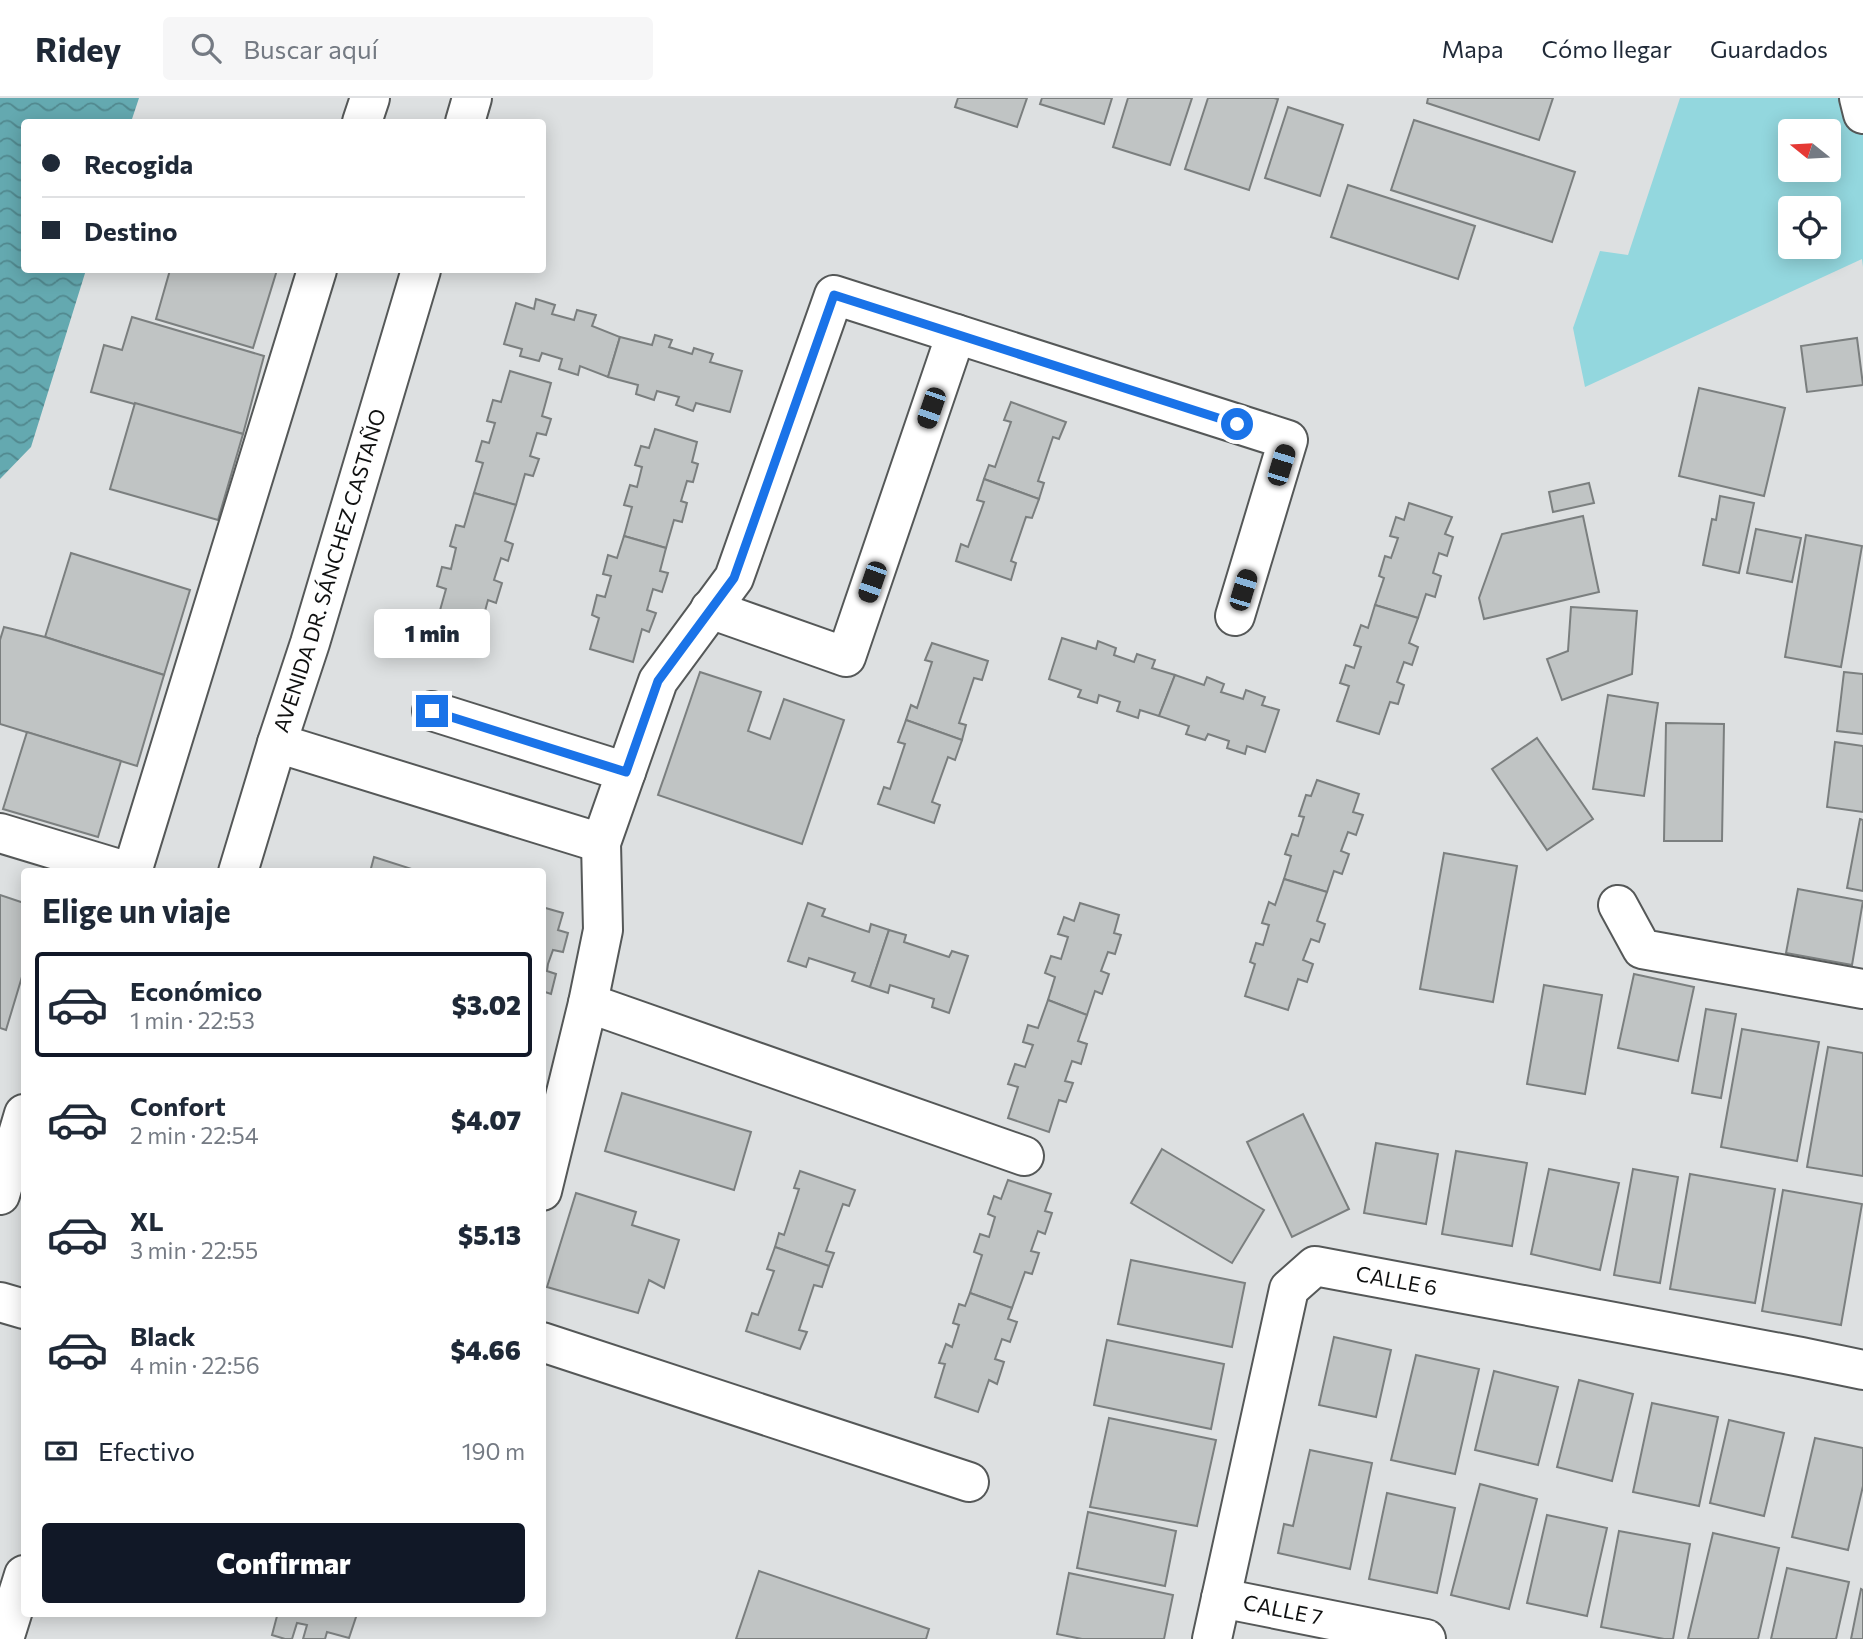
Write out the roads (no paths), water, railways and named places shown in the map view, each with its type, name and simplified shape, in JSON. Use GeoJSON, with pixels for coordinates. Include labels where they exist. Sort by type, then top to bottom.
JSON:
{"type":"FeatureCollection","features":[{"type":"Feature","properties":{"kind":"street"},"geometry":{"type":"LineString","coordinates":[[363,119],[370,98]]}},
{"type":"Feature","properties":{"kind":"street"},"geometry":{"type":"LineString","coordinates":[[465,119],[472,98]]}},
{"type":"Feature","properties":{"kind":"street"},"geometry":{"type":"LineString","coordinates":[[1859,98],[1863,114]]}},
{"type":"Feature","properties":{"kind":"street"},"geometry":{"type":"LineString","coordinates":[[132,868],[316,273]]}},
{"type":"Feature","properties":{"kind":"street","name":"AVENIDA DR. SÁNCHEZ CASTAÑO"},"geometry":{"type":"LineString","coordinates":[[239,868],[310,643],[420,273]]}},
{"type":"Feature","properties":{"kind":"street"},"geometry":{"type":"LineString","coordinates":[[546,1175],[603,930],[601,843],[658,681],[734,578],[834,295],[1289,440],[1235,615]]}},
{"type":"Feature","properties":{"kind":"street"},"geometry":{"type":"LineString","coordinates":[[710,609],[846,657],[956,334]]}},
{"type":"Feature","properties":{"kind":"street"},"geometry":{"type":"LineString","coordinates":[[432,711],[626,772]]}},
{"type":"Feature","properties":{"kind":"street"},"geometry":{"type":"LineString","coordinates":[[277,743],[601,843]]}},
{"type":"Feature","properties":{"kind":"street"},"geometry":{"type":"LineString","coordinates":[[0,833],[118,868]]}},
{"type":"Feature","properties":{"kind":"street"},"geometry":{"type":"LineString","coordinates":[[1618,905],[1642,949],[1863,989]]}},
{"type":"Feature","properties":{"kind":"street"},"geometry":{"type":"LineString","coordinates":[[588,1003],[1024,1156]]}},
{"type":"Feature","properties":{"kind":"street"},"geometry":{"type":"LineString","coordinates":[[0,1195],[21,1124]]}},
{"type":"Feature","properties":{"kind":"street","name":"CALLE 6"},"geometry":{"type":"LineString","coordinates":[[1212,1639],[1289,1289],[1315,1266],[1863,1370]]}},
{"type":"Feature","properties":{"kind":"street"},"geometry":{"type":"LineString","coordinates":[[0,1302],[21,1308]]}},
{"type":"Feature","properties":{"kind":"street"},"geometry":{"type":"LineString","coordinates":[[546,1343],[969,1482]]}},
{"type":"Feature","properties":{"kind":"street"},"geometry":{"type":"LineString","coordinates":[[4,1639],[21,1585]]}},
{"type":"Feature","properties":{"kind":"street","name":"CALLE 7"},"geometry":{"type":"LineString","coordinates":[[1221,1598],[1426,1639]]}},
{"type":"Feature","properties":{"kind":"water"},"geometry":{"type":"Polygon","coordinates":[[[0,98],[139,98],[132,119],[21,119],[21,273],[85,273],[31,447],[0,479],[0,98]]]}}]}
